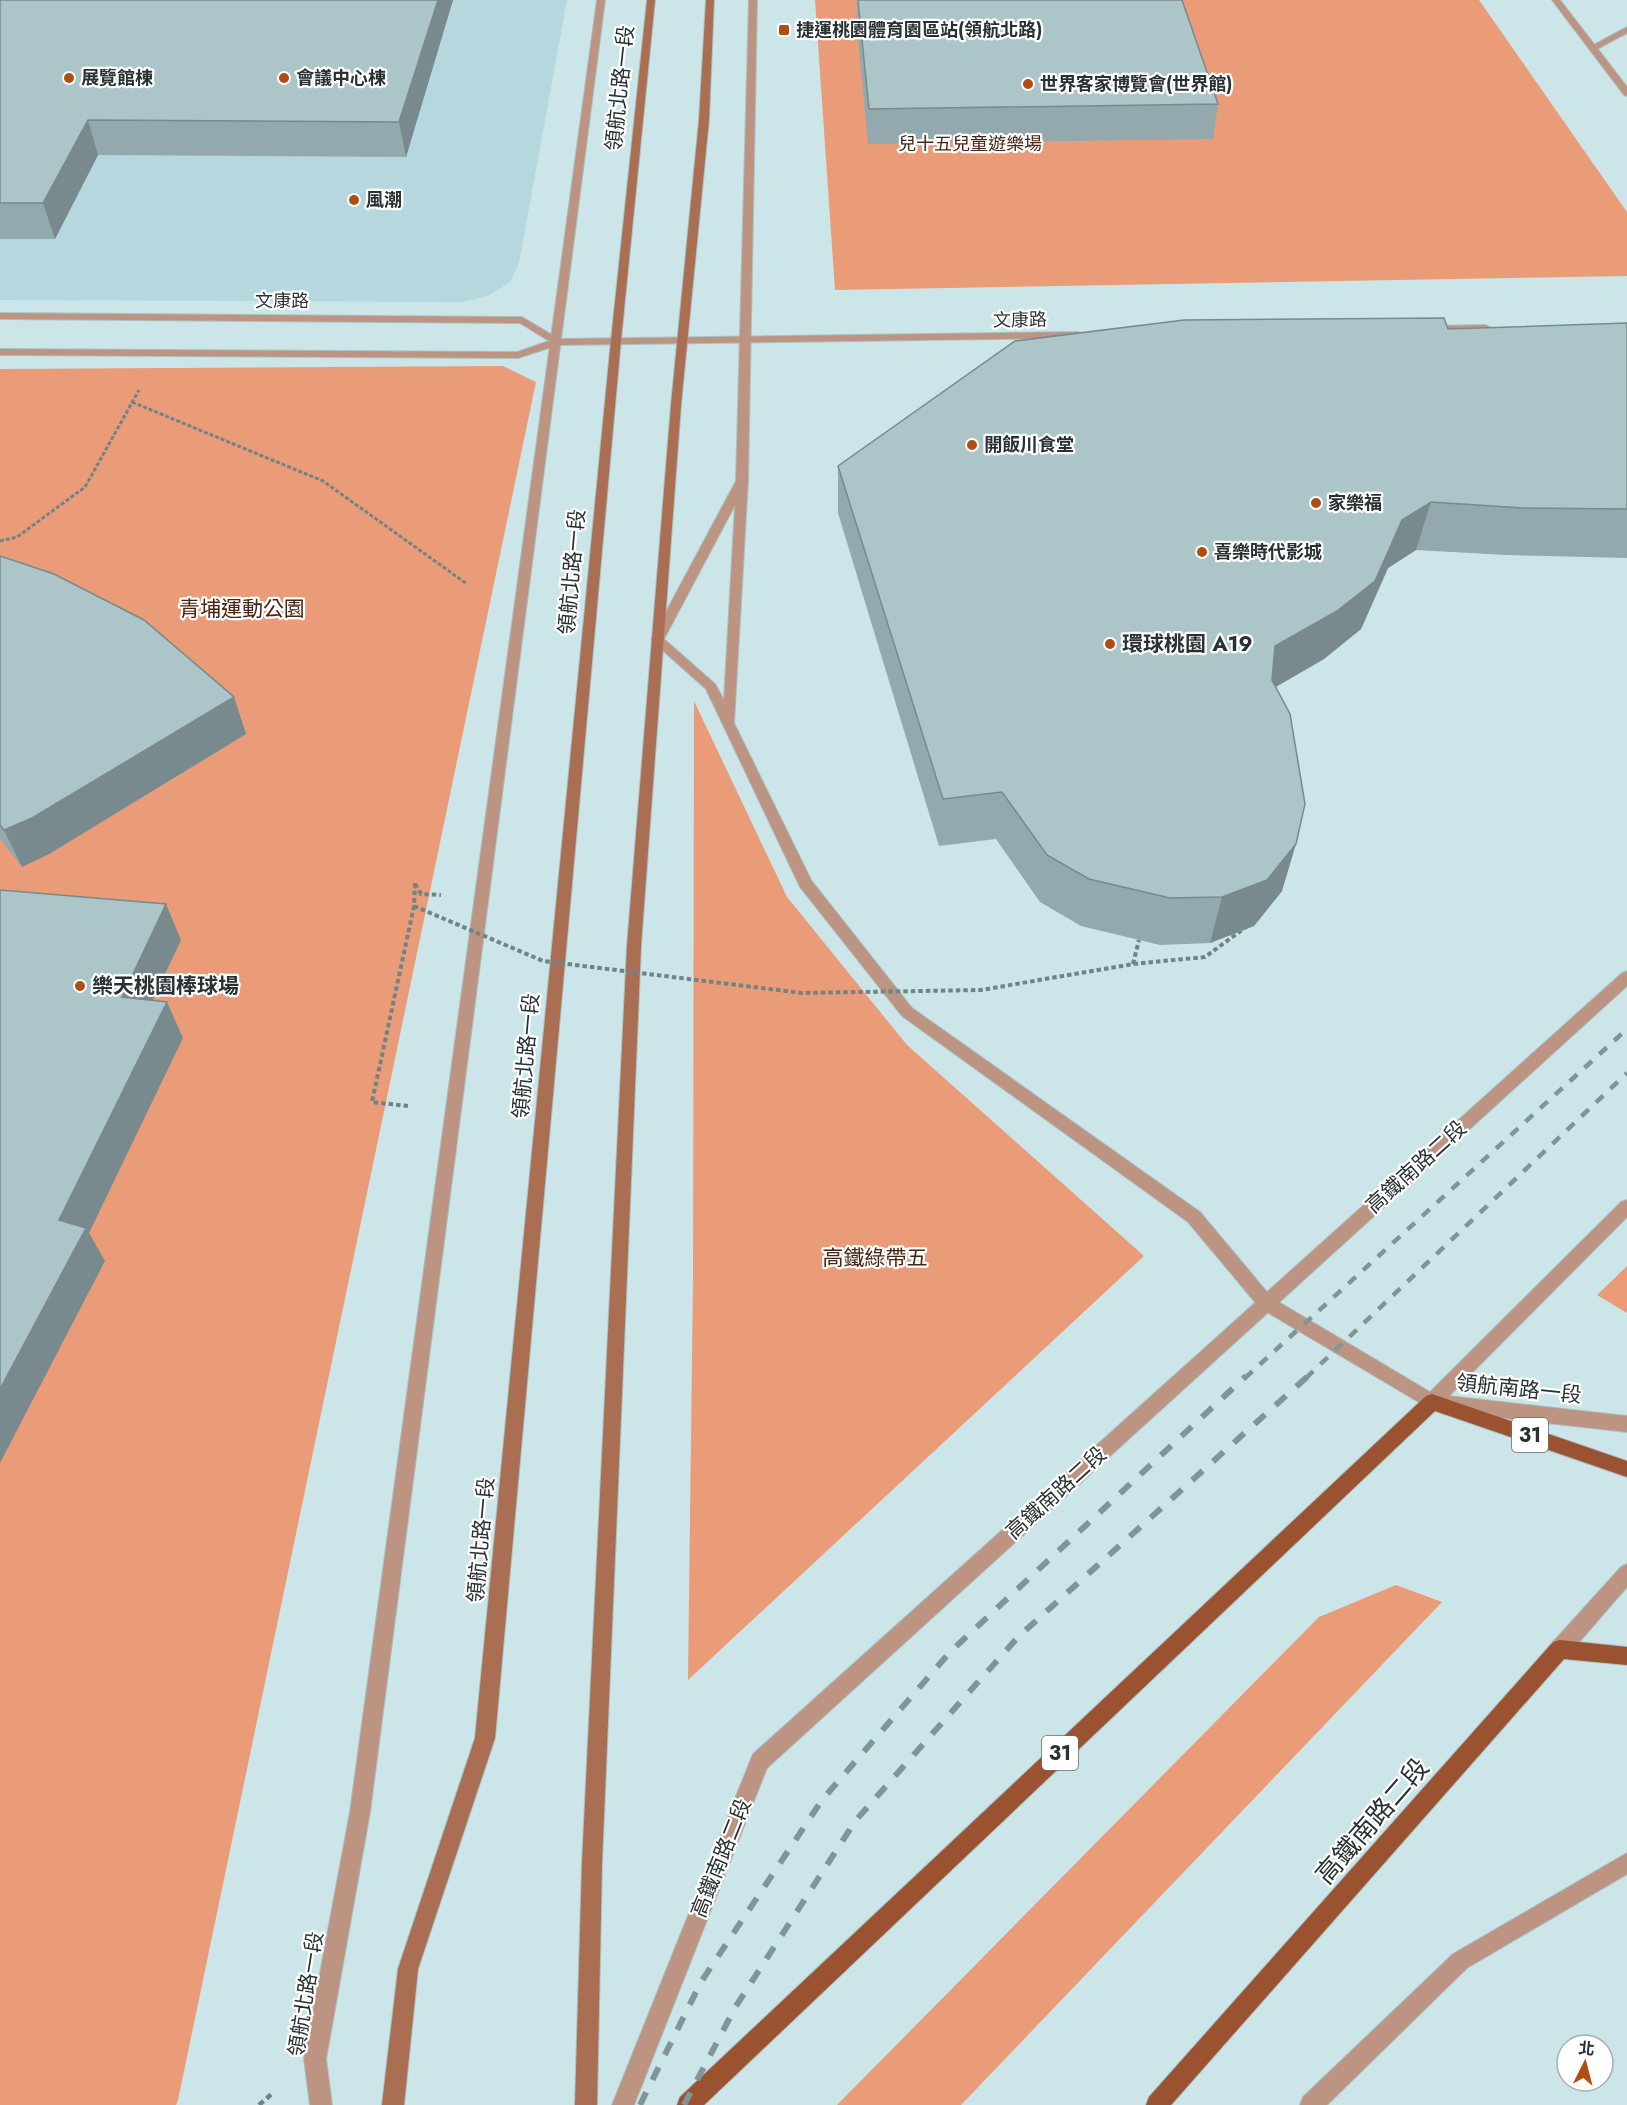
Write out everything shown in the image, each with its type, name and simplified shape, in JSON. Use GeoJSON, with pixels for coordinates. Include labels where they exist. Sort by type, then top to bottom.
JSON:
{"type":"FeatureCollection","features":[{"type":"Feature","properties":{"kind":"main road","name":"領航北路一段"},"geometry":{"type":"LineString","coordinates":[[393,2105],[408,1969],[485,1738],[616,340],[651,0]]}},
{"type":"Feature","properties":{"kind":"main road"},"geometry":{"type":"LineString","coordinates":[[586,2105],[595,1808],[633,957],[657,640],[704,120],[710,0]]}},
{"type":"Feature","properties":{"kind":"main road","name":"領航南路一段"},"geometry":{"type":"LineString","coordinates":[[1432,1402],[1627,1468]]}},
{"type":"Feature","properties":{"kind":"main road","name":"31"},"geometry":{"type":"LineString","coordinates":[[688,2105],[1432,1402]]}},
{"type":"Feature","properties":{"kind":"main road"},"geometry":{"type":"LineString","coordinates":[[1560,1649],[1627,1656]]}},
{"type":"Feature","properties":{"kind":"main road","name":"高鐵南路二段"},"geometry":{"type":"LineString","coordinates":[[1157,2105],[1560,1649]]}},
{"type":"Feature","properties":{"kind":"street","name":"領航北路一段"},"geometry":{"type":"LineString","coordinates":[[321,2105],[315,2059],[360,1812],[601,0]]}},
{"type":"Feature","properties":{"kind":"street"},"geometry":{"type":"LineString","coordinates":[[729,721],[742,480],[753,0]]}},
{"type":"Feature","properties":{"kind":"street"},"geometry":{"type":"LineString","coordinates":[[1556,0],[1627,93]]}},
{"type":"Feature","properties":{"kind":"street"},"geometry":{"type":"LineString","coordinates":[[1594,47],[1627,30]]}},
{"type":"Feature","properties":{"kind":"street","name":"文康路"},"geometry":{"type":"LineString","coordinates":[[0,316],[522,320],[557,342]]}},
{"type":"Feature","properties":{"kind":"street"},"geometry":{"type":"LineString","coordinates":[[1414,329],[1497,328]]}},
{"type":"Feature","properties":{"kind":"street","name":"文康路"},"geometry":{"type":"LineString","coordinates":[[0,352],[518,355],[557,342],[1095,335]]}},
{"type":"Feature","properties":{"kind":"street"},"geometry":{"type":"LineString","coordinates":[[742,480],[657,640],[711,687],[805,883],[907,1012],[1194,1217],[1266,1304],[1432,1402],[1627,1207]]}},
{"type":"Feature","properties":{"kind":"street","name":"高鐵南路二段"},"geometry":{"type":"LineString","coordinates":[[623,2105],[760,1761],[1627,977]]}},
{"type":"Feature","properties":{"kind":"street","name":"領航南路一段"},"geometry":{"type":"LineString","coordinates":[[1432,1402],[1627,1424]]}},
{"type":"Feature","properties":{"kind":"street","name":"高鐵南路二段"},"geometry":{"type":"LineString","coordinates":[[1560,1649],[1627,1573]]}},
{"type":"Feature","properties":{"kind":"street"},"geometry":{"type":"LineString","coordinates":[[1311,2105],[1460,1961],[1627,1863]]}},
{"type":"Feature","properties":{"kind":"path"},"geometry":{"type":"LineString","coordinates":[[0,541],[17,537],[85,487],[141,387]]}},
{"type":"Feature","properties":{"kind":"path"},"geometry":{"type":"LineString","coordinates":[[132,402],[323,482],[467,584]]}},
{"type":"Feature","properties":{"kind":"path"},"geometry":{"type":"LineString","coordinates":[[408,1106],[372,1102],[414,906],[415,883],[421,894],[441,895]]}},
{"type":"Feature","properties":{"kind":"path"},"geometry":{"type":"LineString","coordinates":[[414,906],[543,961],[802,993],[981,990],[1133,964],[1205,957],[1245,930],[1248,918]]}},
{"type":"Feature","properties":{"kind":"path"},"geometry":{"type":"LineString","coordinates":[[1133,964],[1138,940]]}},
{"type":"Feature","properties":{"kind":"path"},"geometry":{"type":"LineString","coordinates":[[259,2105],[281,2086]]}},
{"type":"Feature","properties":{"kind":"shaded area"},"geometry":{"type":"Polygon","coordinates":[[[0,0],[567,0],[519,263],[510,282],[488,296],[462,302],[0,300],[0,0]]]}},
{"type":"Feature","properties":{"kind":"green space","name":"兒十五兒童遊樂場"},"geometry":{"type":"Polygon","coordinates":[[[815,0],[1479,0],[1627,212],[1627,276],[835,290],[815,0]]]}},
{"type":"Feature","properties":{"kind":"green space","name":"青埔運動公園"},"geometry":{"type":"Polygon","coordinates":[[[503,366],[536,382],[178,2100],[176,2105],[0,2105],[0,369],[503,366]]]}},
{"type":"Feature","properties":{"kind":"green space","name":"高鐵綠帶五"},"geometry":{"type":"Polygon","coordinates":[[[694,701],[787,897],[907,1045],[1144,1256],[688,1680],[693,1279],[694,701]]]}},
{"type":"Feature","properties":{"kind":"green space"},"geometry":{"type":"Polygon","coordinates":[[[1627,1266],[1627,1313],[1597,1295],[1627,1266]]]}},
{"type":"Feature","properties":{"kind":"green space"},"geometry":{"type":"Polygon","coordinates":[[[1396,1585],[1442,1602],[961,2105],[837,2105],[1319,1617],[1396,1585]]]}},
{"type":"Feature","properties":{"kind":"building"},"geometry":{"type":"Polygon","coordinates":[[[0,0],[438,0],[399,122],[88,120],[43,203],[0,203],[0,0]]]}},
{"type":"Feature","properties":{"kind":"building","name":"世界客家博覽會(世界館)"},"geometry":{"type":"Polygon","coordinates":[[[858,0],[1182,0],[1218,104],[869,109],[858,0]]]}},
{"type":"Feature","properties":{"kind":"building","name":"環球桃園 A19"},"geometry":{"type":"Polygon","coordinates":[[[1444,318],[1448,329],[1627,323],[1627,509],[1523,508],[1431,502],[1402,520],[1375,581],[1337,611],[1275,646],[1272,680],[1290,714],[1305,804],[1296,844],[1267,880],[1222,897],[1170,898],[1089,879],[1047,855],[1002,792],[943,799],[838,466],[1015,341],[1184,320],[1444,318]]]}},
{"type":"Feature","properties":{"kind":"building"},"geometry":{"type":"Polygon","coordinates":[[[0,556],[54,574],[144,620],[234,697],[32,818],[4,830],[0,825],[0,556]]]}},
{"type":"Feature","properties":{"kind":"building","name":"樂天桃園棒球場"},"geometry":{"type":"Polygon","coordinates":[[[0,890],[166,904],[122,997],[167,1002],[59,1220],[86,1228],[0,1389],[0,890]]]}},
{"type":"Feature","properties":{"kind":"railway"},"geometry":{"type":"LineString","coordinates":[[1245,1378],[1627,1029]]}},
{"type":"Feature","properties":{"kind":"railway"},"geometry":{"type":"LineString","coordinates":[[1306,1378],[1627,1073]]}},
{"type":"Feature","properties":{"kind":"railway"},"geometry":{"type":"LineString","coordinates":[[640,2105],[701,1982],[822,1800],[950,1652],[1246,1376]]}},
{"type":"Feature","properties":{"kind":"railway"},"geometry":{"type":"LineString","coordinates":[[684,2105],[736,2006],[856,1820],[1018,1637],[1308,1376]]}},
{"type":"Feature","properties":{"kind":"place","name":"捷運桃園體育園區站(領航北路)"},"geometry":{"type":"Point","coordinates":[784,30]}},
{"type":"Feature","properties":{"kind":"place","name":"展覽館棟"},"geometry":{"type":"Point","coordinates":[69,78]}},
{"type":"Feature","properties":{"kind":"place","name":"會議中心棟"},"geometry":{"type":"Point","coordinates":[284,78]}},
{"type":"Feature","properties":{"kind":"place","name":"世界客家博覽會(世界館)"},"geometry":{"type":"Point","coordinates":[1028,84]}},
{"type":"Feature","properties":{"kind":"place","name":"風潮"},"geometry":{"type":"Point","coordinates":[354,200]}},
{"type":"Feature","properties":{"kind":"place","name":"開飯川食堂"},"geometry":{"type":"Point","coordinates":[972,445]}},
{"type":"Feature","properties":{"kind":"place","name":"家樂福"},"geometry":{"type":"Point","coordinates":[1316,503]}},
{"type":"Feature","properties":{"kind":"place","name":"喜樂時代影城"},"geometry":{"type":"Point","coordinates":[1202,552]}},
{"type":"Feature","properties":{"kind":"place","name":"環球桃園 A19"},"geometry":{"type":"Point","coordinates":[1110,644]}},
{"type":"Feature","properties":{"kind":"place","name":"樂天桃園棒球場"},"geometry":{"type":"Point","coordinates":[80,986]}}]}
